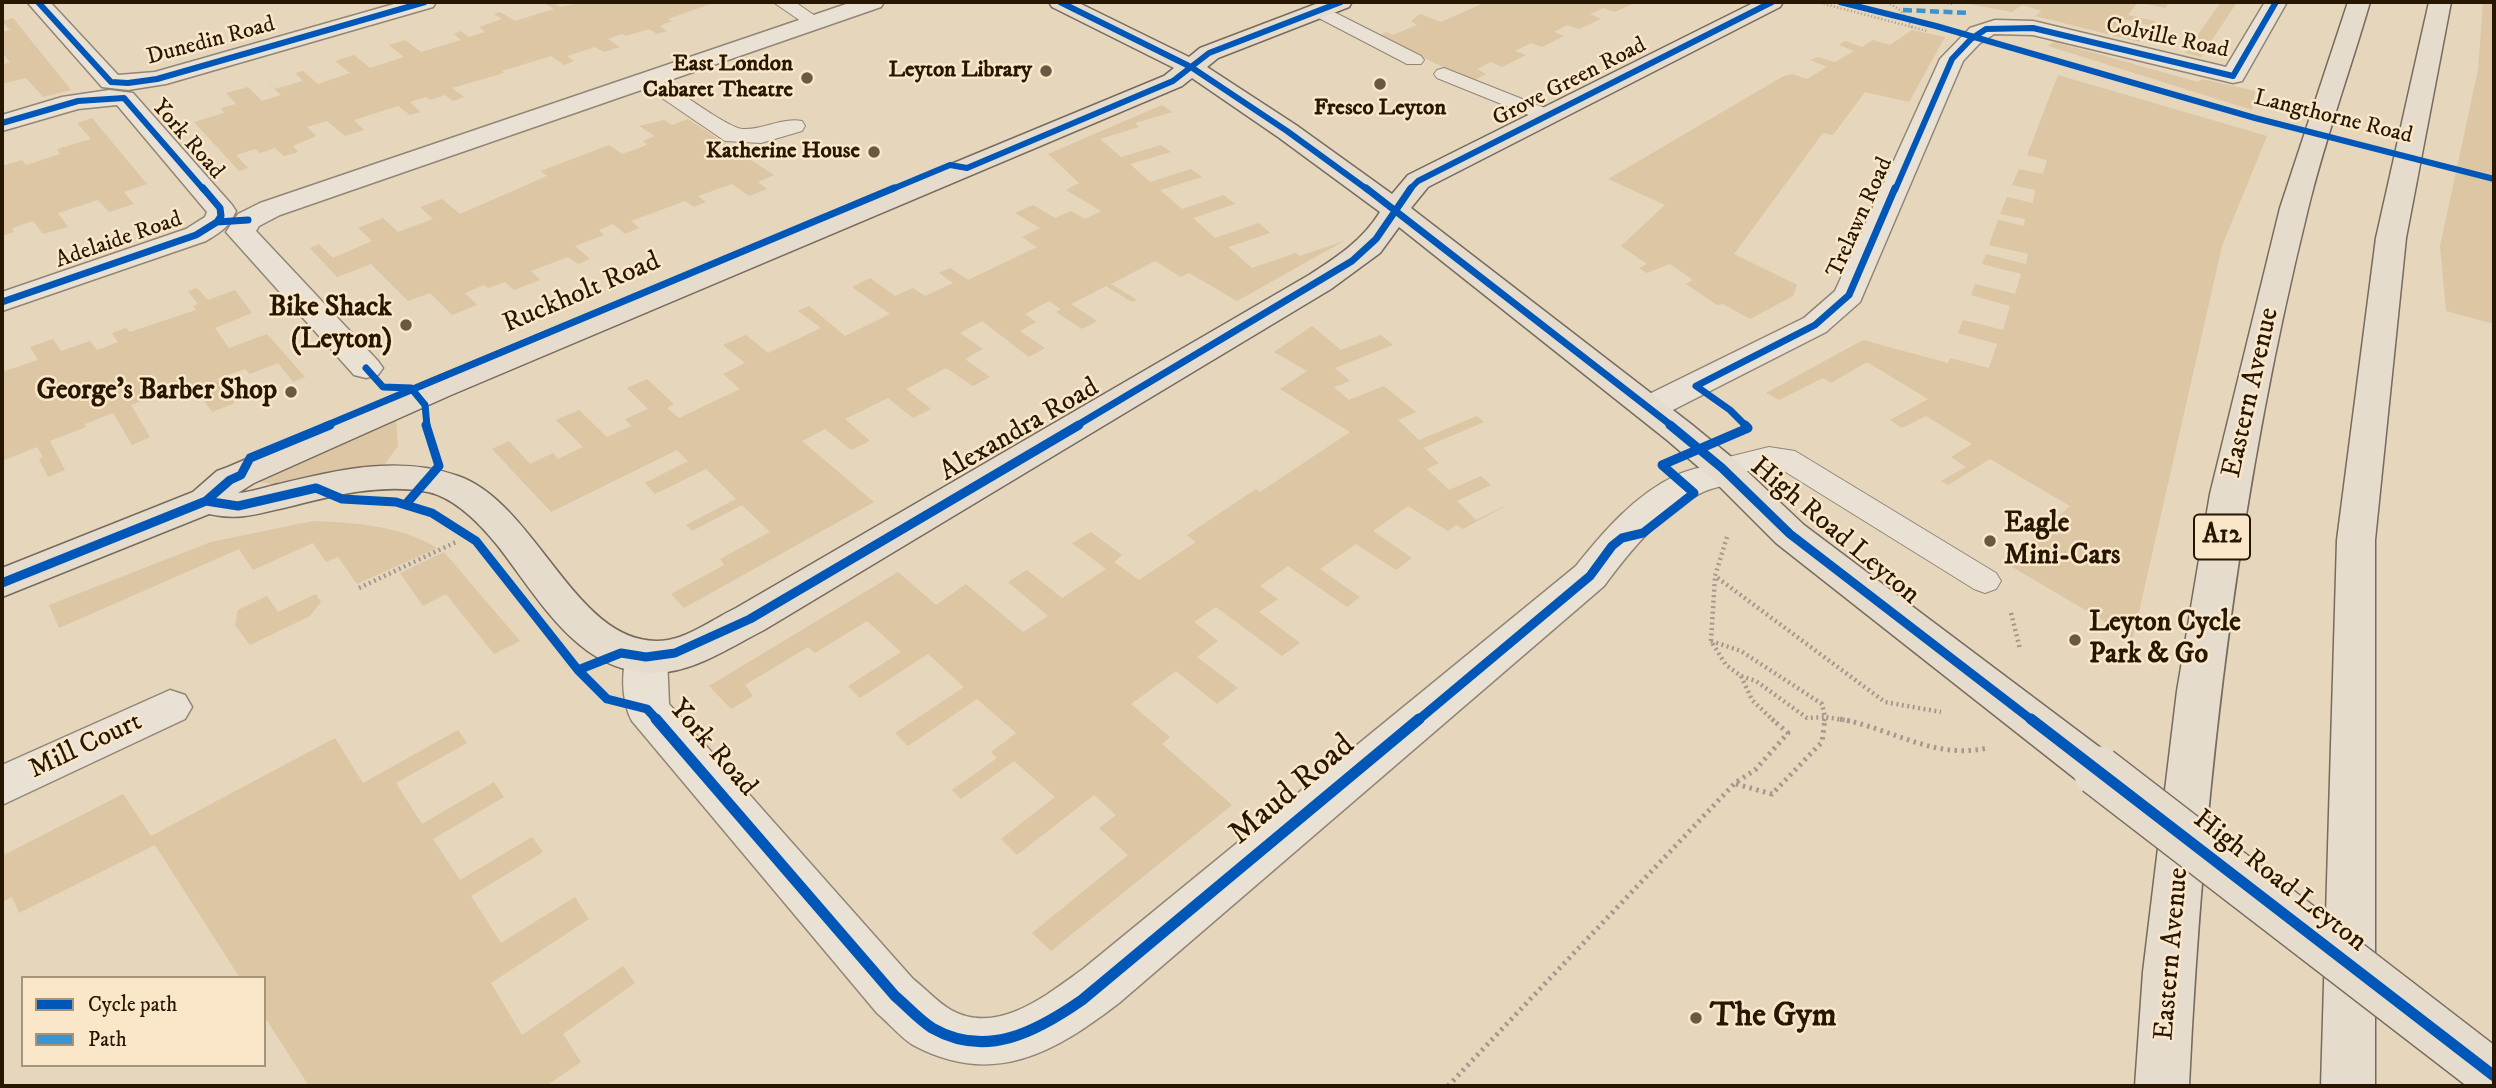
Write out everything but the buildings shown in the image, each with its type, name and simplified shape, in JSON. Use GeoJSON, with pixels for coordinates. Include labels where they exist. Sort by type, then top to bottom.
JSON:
{"type":"FeatureCollection","features":[{"type":"Feature","properties":{"kind":"main road","name":"High Road Leyton"},"geometry":{"type":"LineString","coordinates":[[1060,2],[1191,67],[1287,131],[1397,212],[1725,470],[1790,534],[2494,1076]]}},
{"type":"Feature","properties":{"kind":"main road","name":"Grove Green Road"},"geometry":{"type":"LineString","coordinates":[[1397,212],[1409,189],[1418,181],[1772,2]]}},
{"type":"Feature","properties":{"kind":"main road","name":"Eastern Avenue"},"geometry":{"type":"LineString","coordinates":[[2162,1086],[2169,972],[2198,691],[2229,494],[2294,208],[2359,2]]}},
{"type":"Feature","properties":{"kind":"main road"},"geometry":{"type":"LineString","coordinates":[[2348,1086],[2356,540],[2391,238],[2440,2]]}},
{"type":"Feature","properties":{"kind":"main road","name":"Ruckholt Road"},"geometry":{"type":"LineString","coordinates":[[2,583],[206,501],[230,480],[439,388],[1173,81],[1215,50],[1330,6]]}},
{"type":"Feature","properties":{"kind":"main road","name":"Alexandra Road"},"geometry":{"type":"LineString","coordinates":[[646,657],[675,653],[750,618],[1320,282],[1369,247],[1397,212]]}},
{"type":"Feature","properties":{"kind":"main road"},"geometry":{"type":"LineString","coordinates":[[206,501],[238,506],[356,479],[427,480],[465,492],[481,505],[485,537],[586,629],[621,653],[646,657]]}},
{"type":"Feature","properties":{"kind":"street","name":"York Road"},"geometry":{"type":"LineString","coordinates":[[37,2],[127,99],[222,211],[366,368]]}},
{"type":"Feature","properties":{"kind":"street","name":"Dunedin Road"},"geometry":{"type":"LineString","coordinates":[[2,123],[425,2]]}},
{"type":"Feature","properties":{"kind":"street","name":"Adelaide Road"},"geometry":{"type":"LineString","coordinates":[[2,302],[873,2]]}},
{"type":"Feature","properties":{"kind":"street","name":"Colville Road"},"geometry":{"type":"LineString","coordinates":[[1960,33],[2001,26],[2033,28],[2233,76],[2276,2]]}},
{"type":"Feature","properties":{"kind":"street","name":"Trelawn Road"},"geometry":{"type":"LineString","coordinates":[[1649,408],[1815,325],[1849,295],[1952,60],[1960,33]]}},
{"type":"Feature","properties":{"kind":"street","name":"Maud Road"},"geometry":{"type":"LineString","coordinates":[[973,1043],[1007,1042],[1053,1023],[1101,986],[1590,576],[1612,546],[1632,526],[1685,485],[1725,470]]}},
{"type":"Feature","properties":{"kind":"street","name":"York Road"},"geometry":{"type":"LineString","coordinates":[[646,657],[648,709],[895,996],[934,1029],[973,1043]]}},
{"type":"Feature","properties":{"kind":"street","name":"Mill Court"},"geometry":{"type":"LineString","coordinates":[[2,786],[170,708]]}},
{"type":"Feature","properties":{"kind":"lane"},"geometry":{"type":"LineString","coordinates":[[782,2],[815,22]]}},
{"type":"Feature","properties":{"kind":"lane"},"geometry":{"type":"LineString","coordinates":[[1330,6],[1414,60]]}},
{"type":"Feature","properties":{"kind":"lane"},"geometry":{"type":"LineString","coordinates":[[1444,74],[1548,116]]}},
{"type":"Feature","properties":{"kind":"lane"},"geometry":{"type":"LineString","coordinates":[[647,79],[733,136],[751,138],[794,126]]}},
{"type":"Feature","properties":{"kind":"lane"},"geometry":{"type":"LineString","coordinates":[[1725,470],[1754,457],[1785,458],[1985,581]]}},
{"type":"Feature","properties":{"kind":"path"},"geometry":{"type":"LineString","coordinates":[[1817,2],[1945,36],[1960,33]]}},
{"type":"Feature","properties":{"kind":"path"},"geometry":{"type":"LineString","coordinates":[[1840,2],[1960,33]]}},
{"type":"Feature","properties":{"kind":"path"},"geometry":{"type":"LineString","coordinates":[[1886,2],[1899,10],[1912,27]]}},
{"type":"Feature","properties":{"kind":"path"},"geometry":{"type":"LineString","coordinates":[[359,588],[485,537]]}},
{"type":"Feature","properties":{"kind":"path"},"geometry":{"type":"LineString","coordinates":[[1727,537],[1715,576],[1711,641],[1726,665],[1741,676],[1756,681],[1807,718],[1825,717],[1859,723],[1937,749],[1973,753],[1993,746]]}},
{"type":"Feature","properties":{"kind":"path"},"geometry":{"type":"LineString","coordinates":[[1715,576],[1885,702],[1945,713]]}},
{"type":"Feature","properties":{"kind":"path"},"geometry":{"type":"LineString","coordinates":[[2011,612],[2021,653]]}},
{"type":"Feature","properties":{"kind":"path"},"geometry":{"type":"LineString","coordinates":[[1711,641],[1741,651],[1822,704],[1825,717],[1822,742],[1772,794],[1735,783]]}},
{"type":"Feature","properties":{"kind":"path"},"geometry":{"type":"LineString","coordinates":[[1448,1086],[1735,783],[1755,771],[1788,733],[1748,695],[1742,685],[1741,676]]}},
{"type":"Feature","properties":{"kind":"shaded area"},"geometry":{"type":"Polygon","coordinates":[[[542,2],[551,2],[561,7],[583,2],[716,2],[668,19],[672,21],[660,26],[667,31],[657,34],[649,29],[608,39],[620,47],[604,52],[595,47],[567,56],[574,61],[564,65],[551,56],[502,71],[504,73],[452,88],[464,97],[453,101],[445,95],[410,102],[420,112],[410,115],[398,106],[354,120],[364,130],[345,136],[327,121],[307,127],[316,136],[293,146],[298,152],[284,156],[275,148],[260,153],[256,149],[236,155],[248,168],[239,171],[194,122],[224,113],[221,108],[236,104],[226,93],[248,87],[262,101],[281,95],[266,82],[275,89],[303,81],[295,73],[303,71],[318,84],[350,73],[335,61],[354,55],[370,68],[404,57],[389,45],[405,40],[421,52],[461,40],[454,34],[461,31],[469,37],[485,32],[479,27],[502,19],[494,14],[500,12],[515,21],[554,9],[542,2]]]}},
{"type":"Feature","properties":{"kind":"shaded area"},"geometry":{"type":"Polygon","coordinates":[[[1486,2],[1636,2],[1615,12],[1603,8],[1590,14],[1601,19],[1579,29],[1567,25],[1554,32],[1564,36],[1542,47],[1531,43],[1515,51],[1526,55],[1502,67],[1491,62],[1477,69],[1486,74],[1473,81],[1377,36],[1387,32],[1393,35],[1417,25],[1411,21],[1420,14],[1441,22],[1486,2]]]}},
{"type":"Feature","properties":{"kind":"shaded area"},"geometry":{"type":"Polygon","coordinates":[[[1958,2],[2138,2],[2128,15],[2155,21],[2152,26],[2124,19],[2113,32],[2141,40],[2139,42],[2035,16],[2042,11],[2022,5],[2012,12],[1958,2]]]}},
{"type":"Feature","properties":{"kind":"shaded area"},"geometry":{"type":"Polygon","coordinates":[[[2138,2],[2160,2],[2168,4],[2165,8],[2138,2]]]}},
{"type":"Feature","properties":{"kind":"shaded area"},"geometry":{"type":"Polygon","coordinates":[[[2221,2],[2237,2],[2201,57],[2185,53],[2221,2]]]}},
{"type":"Feature","properties":{"kind":"shaded area"},"geometry":{"type":"Polygon","coordinates":[[[2483,2],[2494,2],[2494,324],[2446,311],[2440,246],[2478,70],[2483,2]]]}},
{"type":"Feature","properties":{"kind":"shaded area"},"geometry":{"type":"Polygon","coordinates":[[[13,18],[71,90],[43,97],[26,78],[2,84],[2,65],[10,62],[2,53],[2,32],[10,30],[2,21],[13,18]]]}},
{"type":"Feature","properties":{"kind":"shaded area"},"geometry":{"type":"Polygon","coordinates":[[[1912,30],[1945,37],[1909,102],[1865,92],[1833,135],[1823,133],[1734,254],[1797,285],[1793,296],[1750,319],[1723,304],[1717,305],[1686,284],[1693,280],[1670,264],[1647,273],[1639,268],[1647,264],[1621,246],[1665,205],[1608,179],[1782,77],[1792,74],[1807,79],[1827,67],[1810,60],[1817,57],[1835,62],[1854,51],[1839,45],[1845,41],[1862,47],[1873,40],[1890,45],[1912,30]]]}},
{"type":"Feature","properties":{"kind":"shaded area"},"geometry":{"type":"Polygon","coordinates":[[[2055,42],[2198,82],[2202,79],[2255,91],[2252,110],[2048,46],[2055,42]]]}},
{"type":"Feature","properties":{"kind":"shaded area"},"geometry":{"type":"Polygon","coordinates":[[[2058,75],[2267,136],[2222,246],[2133,638],[2007,564],[2070,506],[1990,459],[1948,485],[1941,481],[1966,467],[1951,457],[1972,444],[1926,416],[1902,428],[1890,420],[1928,399],[1867,362],[1831,383],[1823,378],[1779,400],[1766,393],[1863,340],[1948,363],[1950,358],[1989,368],[1997,344],[1958,333],[1963,320],[2003,330],[2010,306],[1971,295],[1975,284],[2015,294],[2021,274],[1982,264],[1986,254],[2026,264],[2028,254],[1989,245],[1998,220],[2024,226],[2025,219],[2000,214],[2007,197],[2033,203],[2035,190],[2012,185],[2019,169],[2043,174],[2047,160],[2027,155],[2058,75]]]}},
{"type":"Feature","properties":{"kind":"shaded area"},"geometry":{"type":"Polygon","coordinates":[[[1162,105],[1172,112],[1135,123],[1139,127],[1100,139],[1121,157],[1161,145],[1171,152],[1130,164],[1150,182],[1191,169],[1202,177],[1160,190],[1182,209],[1224,195],[1235,204],[1193,218],[1215,238],[1259,223],[1270,233],[1228,247],[1252,268],[1344,241],[1237,301],[1189,273],[1181,277],[1155,261],[1111,284],[1137,300],[1132,302],[1106,286],[1071,304],[1097,321],[1082,329],[1056,312],[1061,309],[1049,301],[1025,314],[1036,322],[1020,331],[1045,348],[1029,357],[982,321],[960,333],[983,349],[965,359],[990,377],[973,386],[946,368],[906,389],[931,409],[913,418],[888,398],[845,419],[870,441],[851,450],[825,429],[802,441],[874,502],[684,608],[671,594],[724,565],[720,559],[770,532],[742,505],[692,531],[686,525],[736,499],[706,469],[655,494],[645,483],[688,461],[677,450],[551,512],[492,449],[509,441],[530,464],[553,453],[558,459],[583,447],[556,420],[579,410],[607,437],[631,426],[625,419],[648,409],[627,388],[647,379],[674,404],[667,408],[679,418],[740,389],[723,374],[745,363],[723,345],[746,335],[768,353],[821,328],[798,311],[809,306],[845,336],[890,314],[852,287],[870,278],[895,296],[913,288],[925,296],[953,283],[939,273],[950,268],[968,280],[1037,247],[1022,237],[1040,228],[1015,213],[1033,205],[1055,218],[1071,211],[1085,219],[1101,211],[1066,190],[1079,183],[1048,154],[1162,105]]]}},
{"type":"Feature","properties":{"kind":"shaded area"},"geometry":{"type":"Polygon","coordinates":[[[92,118],[147,184],[124,192],[134,204],[109,212],[98,200],[58,213],[68,227],[43,234],[33,221],[12,228],[14,232],[2,236],[2,166],[22,160],[26,165],[60,154],[57,149],[91,139],[77,123],[92,118]]]}},
{"type":"Feature","properties":{"kind":"shaded area"},"geometry":{"type":"Polygon","coordinates":[[[688,119],[774,175],[758,182],[767,189],[749,196],[732,184],[698,196],[706,202],[694,207],[685,201],[631,221],[639,228],[625,234],[613,224],[599,230],[604,235],[575,246],[590,259],[578,264],[568,257],[531,271],[540,280],[514,290],[505,282],[488,288],[484,285],[465,293],[477,305],[452,315],[430,293],[408,301],[371,264],[337,277],[310,248],[319,244],[333,258],[372,241],[358,228],[383,218],[398,232],[433,219],[420,207],[442,199],[460,214],[547,176],[541,171],[609,145],[622,154],[647,145],[643,141],[655,136],[639,126],[664,120],[672,125],[688,119]]]}},
{"type":"Feature","properties":{"kind":"shaded area"},"geometry":{"type":"Polygon","coordinates":[[[197,288],[208,300],[235,290],[252,313],[215,328],[229,348],[267,334],[305,377],[293,382],[278,363],[250,374],[245,369],[217,379],[235,403],[212,412],[193,385],[131,405],[150,437],[132,445],[113,413],[50,441],[65,470],[48,477],[39,459],[43,457],[37,447],[2,461],[2,372],[38,360],[30,347],[53,339],[61,351],[90,341],[97,350],[118,342],[112,333],[126,328],[130,332],[196,310],[193,306],[198,304],[188,291],[197,288]]]}},
{"type":"Feature","properties":{"kind":"shaded area"},"geometry":{"type":"Polygon","coordinates":[[[1312,326],[1341,350],[1381,335],[1393,345],[1335,368],[1350,381],[1334,387],[1349,400],[1384,386],[1416,412],[1398,420],[1419,440],[1477,416],[1484,422],[1423,448],[1439,463],[1427,469],[1449,490],[1481,476],[1491,485],[1457,501],[1476,520],[1511,503],[1463,529],[1456,525],[1448,531],[1408,506],[1373,531],[1412,558],[1396,570],[1356,544],[1320,569],[1360,597],[1347,607],[1288,566],[1260,586],[1278,599],[1259,612],[1300,643],[1282,656],[1216,607],[1194,622],[1218,641],[1197,657],[1238,688],[1217,704],[1176,671],[1131,704],[1170,737],[1162,744],[1232,805],[1051,951],[1032,933],[1128,855],[1099,828],[1116,815],[1094,795],[1017,855],[1001,839],[1055,797],[1014,761],[961,799],[952,790],[997,758],[991,752],[1016,733],[977,699],[908,746],[895,733],[964,687],[928,654],[860,698],[848,686],[901,652],[867,621],[815,653],[808,647],[745,685],[753,696],[731,709],[709,686],[898,572],[936,605],[966,584],[1023,632],[1048,616],[1008,582],[1027,570],[1062,598],[1106,569],[1072,543],[1091,532],[1122,555],[1114,562],[1139,580],[1196,542],[1187,535],[1256,489],[1260,492],[1350,432],[1280,389],[1307,371],[1274,352],[1312,326]]]}},
{"type":"Feature","properties":{"kind":"shaded area"},"geometry":{"type":"Polygon","coordinates":[[[396,420],[398,446],[385,464],[319,473],[272,484],[260,482],[260,478],[396,420]]]}},
{"type":"Feature","properties":{"kind":"shaded area"},"geometry":{"type":"Polygon","coordinates":[[[313,521],[361,524],[392,530],[423,540],[437,548],[357,584],[338,557],[326,562],[313,543],[253,570],[239,549],[59,628],[49,605],[211,542],[313,521]]]}},
{"type":"Feature","properties":{"kind":"shaded area"},"geometry":{"type":"Polygon","coordinates":[[[444,552],[520,641],[494,654],[446,594],[423,606],[400,573],[444,552]]]}},
{"type":"Feature","properties":{"kind":"shaded area"},"geometry":{"type":"Polygon","coordinates":[[[316,594],[321,602],[310,616],[250,645],[235,625],[238,610],[267,596],[278,612],[316,594]]]}},
{"type":"Feature","properties":{"kind":"shaded area"},"geometry":{"type":"Polygon","coordinates":[[[458,730],[467,743],[396,783],[422,824],[494,782],[504,797],[433,839],[460,880],[532,837],[543,852],[471,896],[501,943],[575,897],[589,919],[491,983],[522,1035],[623,966],[635,983],[563,1034],[581,1062],[546,1086],[309,1086],[266,1019],[266,976],[239,976],[155,845],[19,913],[12,897],[2,902],[2,856],[123,794],[151,836],[335,738],[363,783],[458,730]]]}},
{"type":"Feature","properties":{"kind":"marked path"},"geometry":{"type":"LineString","coordinates":[[1903,10],[1969,13]]}},
{"type":"Feature","properties":{"kind":"cycle path"},"geometry":{"type":"LineString","coordinates":[[38,2],[111,82],[128,83],[157,79],[425,2]]}},
{"type":"Feature","properties":{"kind":"cycle path"},"geometry":{"type":"LineString","coordinates":[[1060,2],[1191,67],[1287,131],[1397,211],[1679,432],[1722,468],[1790,534],[2494,1076]]}},
{"type":"Feature","properties":{"kind":"cycle path"},"geometry":{"type":"LineString","coordinates":[[2,583],[206,501],[230,480],[241,475],[250,458],[950,165],[967,168],[1173,81],[1209,53],[1341,2]]}},
{"type":"Feature","properties":{"kind":"cycle path"},"geometry":{"type":"LineString","coordinates":[[578,670],[621,653],[646,657],[675,653],[750,619],[1320,282],[1369,247],[1418,181],[1772,2]]}},
{"type":"Feature","properties":{"kind":"cycle path","name":"Langthorne Road"},"geometry":{"type":"LineString","coordinates":[[1840,2],[1936,26],[2255,118],[2494,179]]}},
{"type":"Feature","properties":{"kind":"cycle path"},"geometry":{"type":"LineString","coordinates":[[206,501],[238,506],[316,488],[342,499],[383,500],[408,505],[432,513],[455,526],[476,541],[578,670],[607,699],[647,709],[895,996],[928,1025],[956,1039],[979,1043],[1001,1042],[1043,1026],[1101,986],[1590,576],[1612,546],[1622,538],[1643,533],[1694,493],[1662,465],[1748,428],[1730,410],[1696,386],[1815,325],[1849,295],[1952,59],[1971,39],[1986,29],[1995,27],[2033,28],[2233,76],[2276,2]]}},
{"type":"Feature","properties":{"kind":"cycle path"},"geometry":{"type":"LineString","coordinates":[[2,123],[78,101],[124,98],[220,208],[221,216],[217,222]]}},
{"type":"Feature","properties":{"kind":"cycle path"},"geometry":{"type":"LineString","coordinates":[[2,302],[196,235],[217,222],[248,220]]}},
{"type":"Feature","properties":{"kind":"cycle path"},"geometry":{"type":"LineString","coordinates":[[366,368],[383,387],[411,388],[425,405],[425,420],[439,466],[406,504]]}},
{"type":"Feature","properties":{"kind":"place","name":"Leyton Library"},"geometry":{"type":"Point","coordinates":[1046,71]}},
{"type":"Feature","properties":{"kind":"place","name":"East London Cabaret Theatre"},"geometry":{"type":"Point","coordinates":[807,78]}},
{"type":"Feature","properties":{"kind":"place","name":"Fresco Leyton"},"geometry":{"type":"Point","coordinates":[1380,84]}},
{"type":"Feature","properties":{"kind":"place","name":"Katherine House"},"geometry":{"type":"Point","coordinates":[874,152]}},
{"type":"Feature","properties":{"kind":"place","name":"Bike Shack (Leyton)"},"geometry":{"type":"Point","coordinates":[406,325]}},
{"type":"Feature","properties":{"kind":"place","name":"George's Barber Shop"},"geometry":{"type":"Point","coordinates":[291,392]}},
{"type":"Feature","properties":{"kind":"place","name":"Eagle Mini-Cars"},"geometry":{"type":"Point","coordinates":[1990,541]}},
{"type":"Feature","properties":{"kind":"place","name":"Leyton Cycle Park & Go"},"geometry":{"type":"Point","coordinates":[2075,640]}},
{"type":"Feature","properties":{"kind":"place","name":"The Gym"},"geometry":{"type":"Point","coordinates":[1696,1018]}}]}
